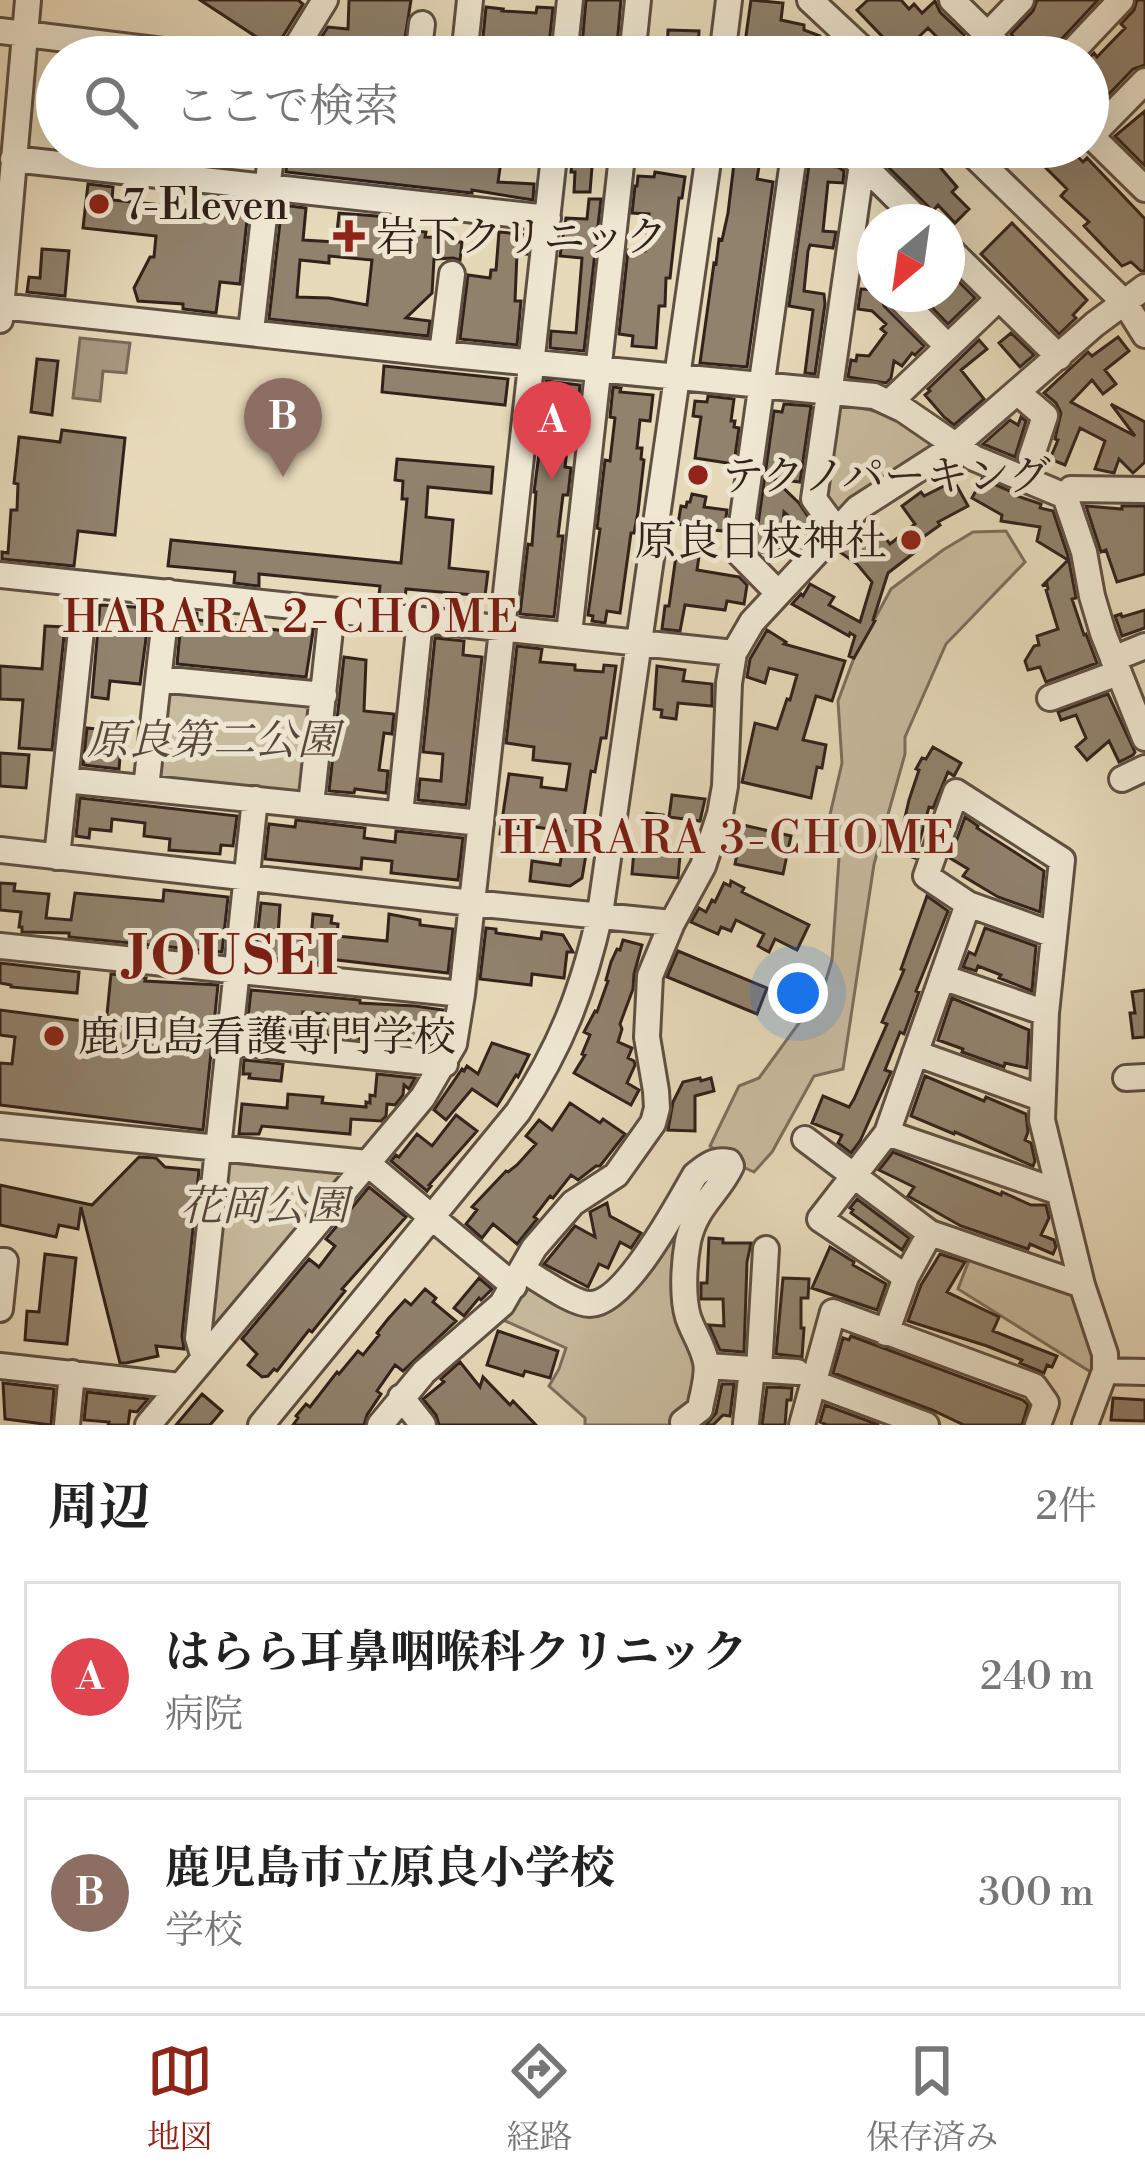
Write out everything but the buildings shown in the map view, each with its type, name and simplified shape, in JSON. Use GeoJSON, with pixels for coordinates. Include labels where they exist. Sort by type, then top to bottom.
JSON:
{"type":"FeatureCollection","features":[{"type":"Feature","properties":{"kind":"street"},"geometry":{"type":"LineString","coordinates":[[0,321],[13,159],[13,33],[28,0]]}},
{"type":"Feature","properties":{"kind":"street"},"geometry":{"type":"LineString","coordinates":[[303,36],[325,0]]}},
{"type":"Feature","properties":{"kind":"street"},"geometry":{"type":"LineString","coordinates":[[466,36],[470,0]]}},
{"type":"Feature","properties":{"kind":"street"},"geometry":{"type":"LineString","coordinates":[[566,36],[570,0]]}},
{"type":"Feature","properties":{"kind":"street"},"geometry":{"type":"LineString","coordinates":[[634,36],[638,0]]}},
{"type":"Feature","properties":{"kind":"street"},"geometry":{"type":"LineString","coordinates":[[725,36],[730,0]]}},
{"type":"Feature","properties":{"kind":"street"},"geometry":{"type":"LineString","coordinates":[[811,0],[849,36]]}},
{"type":"Feature","properties":{"kind":"street"},"geometry":{"type":"LineString","coordinates":[[952,0],[987,35],[1021,0]]}},
{"type":"Feature","properties":{"kind":"street"},"geometry":{"type":"LineString","coordinates":[[1086,36],[1121,0]]}},
{"type":"Feature","properties":{"kind":"street"},"geometry":{"type":"LineString","coordinates":[[421,36],[422,24]]}},
{"type":"Feature","properties":{"kind":"street"},"geometry":{"type":"LineString","coordinates":[[1109,115],[1145,81]]}},
{"type":"Feature","properties":{"kind":"street"},"geometry":{"type":"LineString","coordinates":[[1109,153],[1145,188]]}},
{"type":"Feature","properties":{"kind":"street"},"geometry":{"type":"LineString","coordinates":[[13,159],[36,162]]}},
{"type":"Feature","properties":{"kind":"street"},"geometry":{"type":"LineString","coordinates":[[92,168],[548,218]]}},
{"type":"Feature","properties":{"kind":"street"},"geometry":{"type":"LineString","coordinates":[[251,332],[270,168]]}},
{"type":"Feature","properties":{"kind":"street"},"geometry":{"type":"LineString","coordinates":[[148,1425],[423,1097],[454,1044],[553,168]]}},
{"type":"Feature","properties":{"kind":"street"},"geometry":{"type":"LineString","coordinates":[[569,634],[621,168]]}},
{"type":"Feature","properties":{"kind":"street"},"geometry":{"type":"LineString","coordinates":[[261,1425],[518,1112],[547,1069],[574,1008],[600,914],[707,168]]}},
{"type":"Feature","properties":{"kind":"street"},"geometry":{"type":"LineString","coordinates":[[778,592],[738,552],[792,168]]}},
{"type":"Feature","properties":{"kind":"street"},"geometry":{"type":"LineString","coordinates":[[836,530],[814,499],[847,270],[868,168]]}},
{"type":"Feature","properties":{"kind":"street"},"geometry":{"type":"LineString","coordinates":[[880,168],[907,204]]}},
{"type":"Feature","properties":{"kind":"street"},"geometry":{"type":"LineString","coordinates":[[989,168],[1135,295],[1145,335]]}},
{"type":"Feature","properties":{"kind":"street"},"geometry":{"type":"LineString","coordinates":[[965,265],[1059,357]]}},
{"type":"Feature","properties":{"kind":"street"},"geometry":{"type":"LineString","coordinates":[[847,270],[857,272]]}},
{"type":"Feature","properties":{"kind":"street"},"geometry":{"type":"LineString","coordinates":[[442,354],[452,274]]}},
{"type":"Feature","properties":{"kind":"street"},"geometry":{"type":"LineString","coordinates":[[380,1425],[424,1372],[489,1317],[519,1278],[534,1248],[573,1203],[616,1175],[653,1123],[657,1108],[647,1037],[650,976],[672,922],[703,866],[720,814],[734,653],[752,622],[858,508],[956,446],[1095,324],[1135,295]]}},
{"type":"Feature","properties":{"kind":"street"},"geometry":{"type":"LineString","coordinates":[[890,402],[999,298]]}},
{"type":"Feature","properties":{"kind":"street"},"geometry":{"type":"LineString","coordinates":[[1,306],[874,396],[890,402],[974,458],[1066,496],[1103,633],[1145,738]]}},
{"type":"Feature","properties":{"kind":"street"},"geometry":{"type":"LineString","coordinates":[[914,312],[947,346]]}},
{"type":"Feature","properties":{"kind":"street"},"geometry":{"type":"LineString","coordinates":[[1018,393],[1045,416],[1031,458]]}},
{"type":"Feature","properties":{"kind":"street"},"geometry":{"type":"LineString","coordinates":[[1066,496],[1071,489],[1145,490]]}},
{"type":"Feature","properties":{"kind":"street"},"geometry":{"type":"LineString","coordinates":[[0,575],[734,653]]}},
{"type":"Feature","properties":{"kind":"street"},"geometry":{"type":"LineString","coordinates":[[57,857],[86,584]]}},
{"type":"Feature","properties":{"kind":"street"},"geometry":{"type":"LineString","coordinates":[[146,788],[168,592]]}},
{"type":"Feature","properties":{"kind":"street"},"geometry":{"type":"LineString","coordinates":[[311,806],[332,611]]}},
{"type":"Feature","properties":{"kind":"street"},"geometry":{"type":"LineString","coordinates":[[400,814],[420,620]]}},
{"type":"Feature","properties":{"kind":"street"},"geometry":{"type":"LineString","coordinates":[[1050,698],[1116,666],[1145,646]]}},
{"type":"Feature","properties":{"kind":"street"},"geometry":{"type":"LineString","coordinates":[[159,679],[324,695]]}},
{"type":"Feature","properties":{"kind":"street"},"geometry":{"type":"LineString","coordinates":[[65,780],[481,823]]}},
{"type":"Feature","properties":{"kind":"street"},"geometry":{"type":"LineString","coordinates":[[1054,935],[968,904],[926,876],[956,792],[1062,860],[1041,1098],[1042,1120],[1082,1285],[1105,1354],[1105,1371],[1085,1425]]}},
{"type":"Feature","properties":{"kind":"street"},"geometry":{"type":"LineString","coordinates":[[204,1358],[198,1338],[255,800]]}},
{"type":"Feature","properties":{"kind":"street"},"geometry":{"type":"LineString","coordinates":[[0,850],[672,922]]}},
{"type":"Feature","properties":{"kind":"street"},"geometry":{"type":"LineString","coordinates":[[906,1277],[820,1219],[887,1132],[968,904]]}},
{"type":"Feature","properties":{"kind":"street"},"geometry":{"type":"LineString","coordinates":[[0,946],[462,994]]}},
{"type":"Feature","properties":{"kind":"street"},"geometry":{"type":"LineString","coordinates":[[942,977],[1046,1013]]}},
{"type":"Feature","properties":{"kind":"street"},"geometry":{"type":"LineString","coordinates":[[231,1042],[445,1064]]}},
{"type":"Feature","properties":{"kind":"street"},"geometry":{"type":"LineString","coordinates":[[915,1053],[1041,1098]]}},
{"type":"Feature","properties":{"kind":"street"},"geometry":{"type":"LineString","coordinates":[[0,1126],[368,1163],[519,1278],[585,1304],[610,1297],[639,1266],[695,1175],[708,1164],[729,1162],[728,1174],[697,1215],[688,1240],[687,1314],[707,1366],[700,1409],[683,1422]]}},
{"type":"Feature","properties":{"kind":"street"},"geometry":{"type":"LineString","coordinates":[[887,1132],[1059,1192]]}},
{"type":"Feature","properties":{"kind":"street"},"geometry":{"type":"LineString","coordinates":[[805,1138],[930,1233],[1082,1285]]}},
{"type":"Feature","properties":{"kind":"street"},"geometry":{"type":"LineString","coordinates":[[886,1333],[906,1277],[930,1233]]}},
{"type":"Feature","properties":{"kind":"street"},"geometry":{"type":"LineString","coordinates":[[746,1423],[766,1249]]}},
{"type":"Feature","properties":{"kind":"street"},"geometry":{"type":"LineString","coordinates":[[0,1261],[5,1261],[0,1309]]}},
{"type":"Feature","properties":{"kind":"street"},"geometry":{"type":"LineString","coordinates":[[802,1425],[805,1378],[833,1312],[1034,1386],[1046,1403],[1038,1425]]}},
{"type":"Feature","properties":{"kind":"street"},"geometry":{"type":"LineString","coordinates":[[0,1366],[180,1386]]}},
{"type":"Feature","properties":{"kind":"street"},"geometry":{"type":"LineString","coordinates":[[707,1366],[805,1378],[926,1425]]}},
{"type":"Feature","properties":{"kind":"street"},"geometry":{"type":"LineString","coordinates":[[1105,1371],[1145,1372]]}},
{"type":"Feature","properties":{"kind":"street"},"geometry":{"type":"LineString","coordinates":[[67,1425],[72,1373]]}},
{"type":"Feature","properties":{"kind":"street"},"geometry":{"type":"LineString","coordinates":[[401,1397],[423,1425]]}},
{"type":"Feature","properties":{"kind":"green space"},"geometry":{"type":"Polygon","coordinates":[[[839,405],[899,421],[932,441],[935,450],[840,513],[824,504],[839,405]]]}},
{"type":"Feature","properties":{"kind":"green space"},"geometry":{"type":"Polygon","coordinates":[[[1006,531],[1025,562],[946,644],[905,737],[905,754],[874,864],[843,1069],[814,1076],[772,1152],[754,1172],[710,1146],[739,1086],[759,1078],[823,990],[832,960],[839,858],[829,819],[842,763],[838,701],[855,655],[891,589],[973,532],[1006,531]]]}},
{"type":"Feature","properties":{"kind":"green space","name":"原良第二公園"},"geometry":{"type":"Polygon","coordinates":[[[163,691],[317,705],[302,799],[154,778],[163,691]]]}},
{"type":"Feature","properties":{"kind":"green space","name":"花岡公園"},"geometry":{"type":"Polygon","coordinates":[[[222,1161],[339,1167],[344,1180],[212,1336],[204,1334],[222,1161]]]}},
{"type":"Feature","properties":{"kind":"green space"},"geometry":{"type":"Polygon","coordinates":[[[687,1200],[702,1366],[694,1406],[673,1425],[585,1425],[585,1418],[549,1386],[566,1348],[501,1319],[526,1278],[605,1311],[687,1200]]]}},
{"type":"Feature","properties":{"kind":"green space"},"geometry":{"type":"Polygon","coordinates":[[[971,1255],[1074,1292],[1098,1357],[1094,1374],[958,1289],[971,1255]]]}},
{"type":"Feature","properties":{"kind":"shaded area"},"geometry":{"type":"Polygon","coordinates":[[[80,338],[130,343],[126,373],[103,371],[100,401],[73,398],[80,338]]]}},
{"type":"Feature","properties":{"kind":"place","name":"7-Eleven"},"geometry":{"type":"Point","coordinates":[99,204]}},
{"type":"Feature","properties":{"kind":"place","name":"岩下クリニック"},"geometry":{"type":"Point","coordinates":[349,236]}},
{"type":"Feature","properties":{"kind":"place","name":"テクノパーキング"},"geometry":{"type":"Point","coordinates":[698,475]}},
{"type":"Feature","properties":{"kind":"place","name":"鹿児島市立原良小学校"},"geometry":{"type":"Point","coordinates":[283,477]}},
{"type":"Feature","properties":{"kind":"place","name":"はらら耳鼻咽喉科クリニック"},"geometry":{"type":"Point","coordinates":[552,480]}},
{"type":"Feature","properties":{"kind":"place","name":"原良日枝神社"},"geometry":{"type":"Point","coordinates":[911,540]}},
{"type":"Feature","properties":{"kind":"place","name":"鹿児島看護専門学校"},"geometry":{"type":"Point","coordinates":[54,1036]}},
{"type":"Feature","properties":{"kind":"district","name":"HARARA 2-CHOME"},"geometry":{"type":"Point","coordinates":[292,616]}},
{"type":"Feature","properties":{"kind":"district","name":"HARARA 3-CHOME"},"geometry":{"type":"Point","coordinates":[729,837]}},
{"type":"Feature","properties":{"kind":"district","name":"JOUSEI"},"geometry":{"type":"Point","coordinates":[234,955]}}]}
